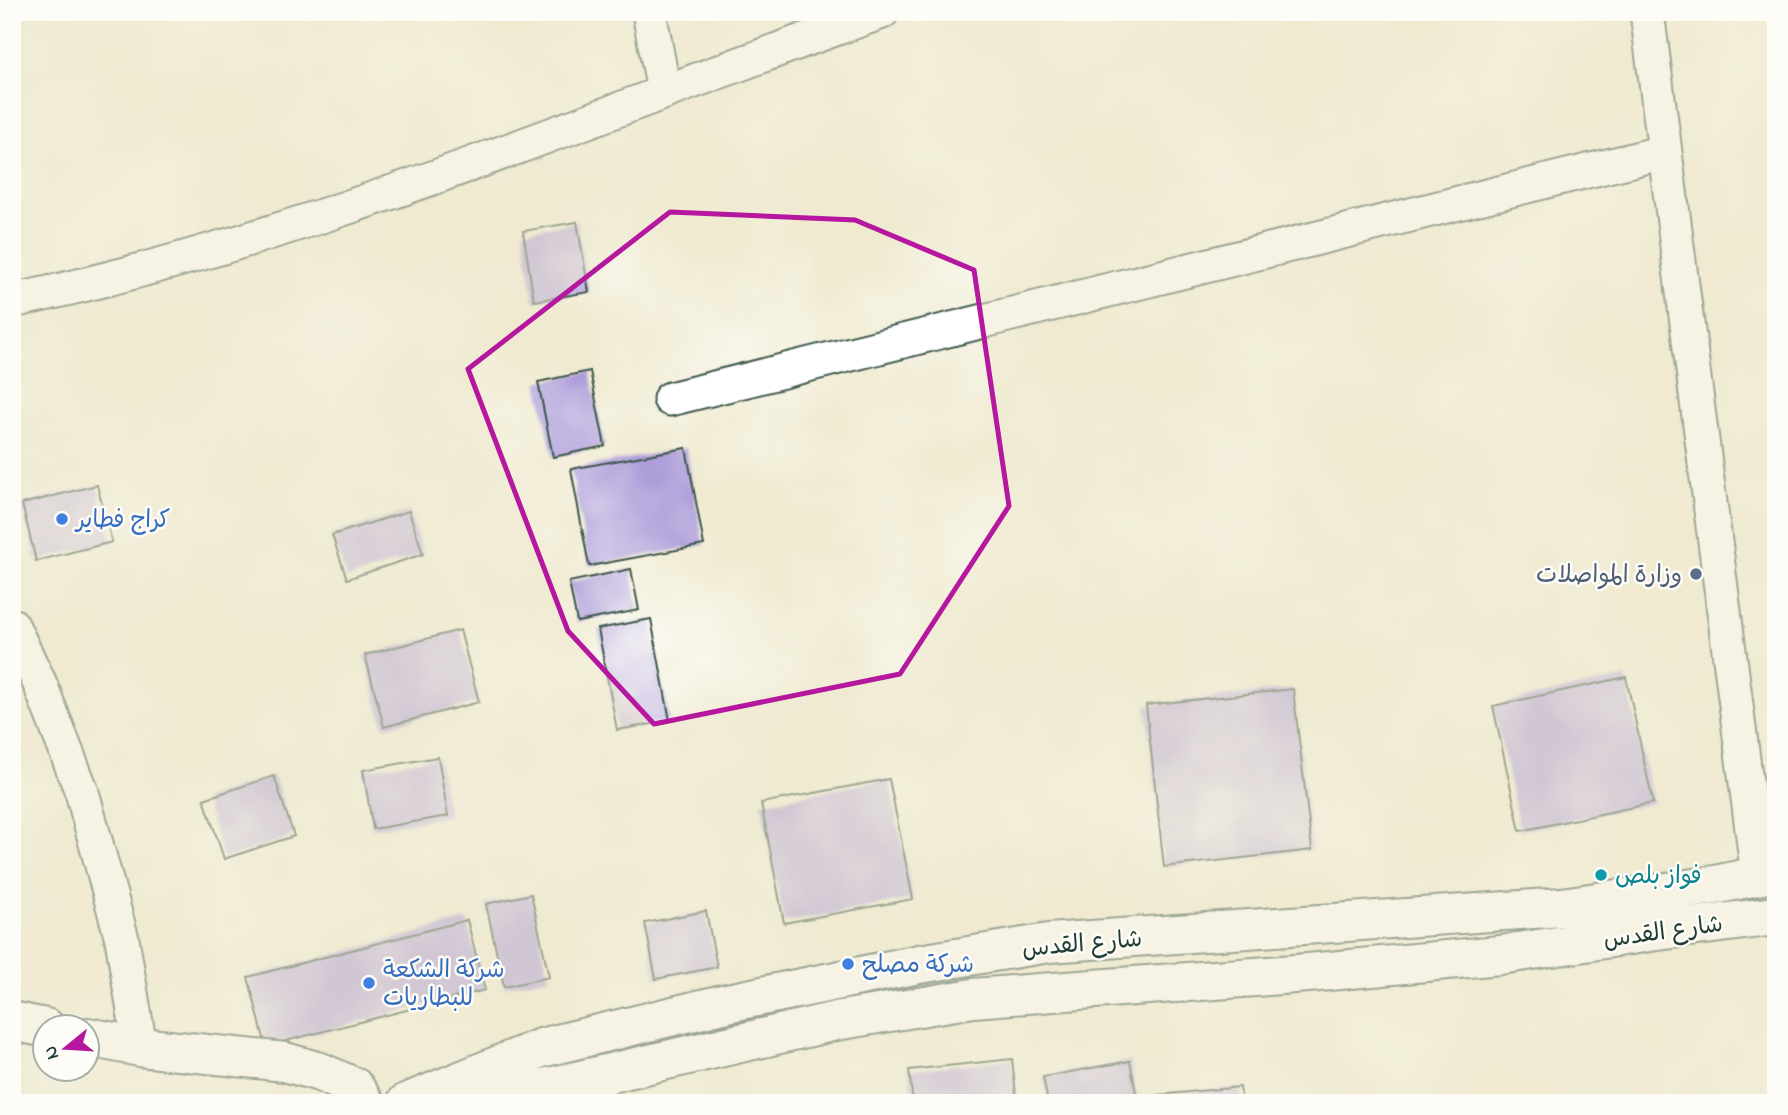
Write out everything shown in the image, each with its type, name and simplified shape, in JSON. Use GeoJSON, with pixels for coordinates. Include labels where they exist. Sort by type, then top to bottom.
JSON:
{"type":"FeatureCollection","features":[{"type":"Feature","properties":{"kind":"main road","name":"شارع القدس"},"geometry":{"type":"LineString","coordinates":[[406,1103],[541,1048],[727,1003],[919,964],[1049,943],[1562,907],[1715,885],[1767,874]]}},
{"type":"Feature","properties":{"kind":"main road","name":"شارع القدس"},"geometry":{"type":"LineString","coordinates":[[453,1103],[557,1095],[836,1021],[973,998],[1308,974],[1500,955],[1776,916]]}},
{"type":"Feature","properties":{"kind":"main road"},"geometry":{"type":"LineString","coordinates":[[12,1021],[32,1025]]}},
{"type":"Feature","properties":{"kind":"main road"},"geometry":{"type":"LineString","coordinates":[[102,1040],[140,1047],[285,1062],[320,1072],[354,1087],[365,1103]]}},
{"type":"Feature","properties":{"kind":"street"},"geometry":{"type":"LineString","coordinates":[[649,12],[664,91]]}},
{"type":"Feature","properties":{"kind":"street"},"geometry":{"type":"LineString","coordinates":[[12,301],[103,282],[380,198],[882,12]]}},
{"type":"Feature","properties":{"kind":"street"},"geometry":{"type":"LineString","coordinates":[[1647,12],[1664,152],[1767,874]]}},
{"type":"Feature","properties":{"kind":"street"},"geometry":{"type":"LineString","coordinates":[[670,399],[1664,152]]}},
{"type":"Feature","properties":{"kind":"street"},"geometry":{"type":"LineString","coordinates":[[12,625],[40,684],[82,792],[122,939],[140,1047]]}},
{"type":"Feature","properties":{"kind":"highlighted area"},"geometry":{"type":"Polygon","coordinates":[[[670,212],[855,220],[974,270],[1009,506],[900,674],[654,724],[568,631],[468,369],[670,212]]]}},
{"type":"Feature","properties":{"kind":"building"},"geometry":{"type":"Polygon","coordinates":[[[577,222],[589,292],[534,301],[523,231],[577,222]]]}},
{"type":"Feature","properties":{"kind":"building"},"geometry":{"type":"Polygon","coordinates":[[[590,371],[605,446],[553,457],[538,382],[590,371]]]}},
{"type":"Feature","properties":{"kind":"building"},"geometry":{"type":"Polygon","coordinates":[[[686,448],[704,545],[589,566],[571,469],[686,448]]]}},
{"type":"Feature","properties":{"kind":"building"},"geometry":{"type":"Polygon","coordinates":[[[97,485],[112,542],[36,561],[22,504],[97,485]]]}},
{"type":"Feature","properties":{"kind":"building"},"geometry":{"type":"Polygon","coordinates":[[[409,511],[423,554],[347,579],[332,535],[409,511]]]}},
{"type":"Feature","properties":{"kind":"building"},"geometry":{"type":"Polygon","coordinates":[[[631,569],[639,610],[577,622],[569,582],[631,569]]]}},
{"type":"Feature","properties":{"kind":"building"},"geometry":{"type":"Polygon","coordinates":[[[651,619],[670,721],[617,730],[598,629],[651,619]]]}},
{"type":"Feature","properties":{"kind":"building"},"geometry":{"type":"Polygon","coordinates":[[[460,630],[479,702],[384,727],[365,655],[460,630]]]}},
{"type":"Feature","properties":{"kind":"building"},"geometry":{"type":"Polygon","coordinates":[[[1626,677],[1653,803],[1520,831],[1493,706],[1626,677]]]}},
{"type":"Feature","properties":{"kind":"building"},"geometry":{"type":"Polygon","coordinates":[[[1293,689],[1312,850],[1164,867],[1146,705],[1293,689]]]}},
{"type":"Feature","properties":{"kind":"building"},"geometry":{"type":"Polygon","coordinates":[[[438,757],[448,816],[373,829],[363,770],[438,757]]]}},
{"type":"Feature","properties":{"kind":"building"},"geometry":{"type":"Polygon","coordinates":[[[274,776],[294,836],[224,859],[204,799],[274,776]]]}},
{"type":"Feature","properties":{"kind":"building"},"geometry":{"type":"Polygon","coordinates":[[[889,779],[913,899],[784,923],[761,803],[889,779]]]}},
{"type":"Feature","properties":{"kind":"building"},"geometry":{"type":"Polygon","coordinates":[[[531,894],[549,977],[504,987],[486,904],[531,894]]]}},
{"type":"Feature","properties":{"kind":"building"},"geometry":{"type":"Polygon","coordinates":[[[706,911],[717,967],[656,979],[645,923],[706,911]]]}},
{"type":"Feature","properties":{"kind":"building"},"geometry":{"type":"Polygon","coordinates":[[[467,920],[485,990],[266,1046],[248,977],[467,920]]]}},
{"type":"Feature","properties":{"kind":"building"},"geometry":{"type":"Polygon","coordinates":[[[1012,1059],[1017,1103],[913,1103],[909,1070],[1012,1059]]]}},
{"type":"Feature","properties":{"kind":"building"},"geometry":{"type":"Polygon","coordinates":[[[1130,1061],[1138,1103],[1048,1103],[1043,1077],[1130,1061]]]}},
{"type":"Feature","properties":{"kind":"building"},"geometry":{"type":"Polygon","coordinates":[[[1240,1087],[1242,1103],[1159,1103],[1158,1095],[1240,1087]]]}},
{"type":"Feature","properties":{"kind":"place","name":"كراج فطاير"},"geometry":{"type":"Point","coordinates":[62,519]}},
{"type":"Feature","properties":{"kind":"place","name":"وزارة المواصلات"},"geometry":{"type":"Point","coordinates":[1696,574]}},
{"type":"Feature","properties":{"kind":"place","name":"فواز بلص"},"geometry":{"type":"Point","coordinates":[1601,875]}},
{"type":"Feature","properties":{"kind":"place","name":"شركة مصلح"},"geometry":{"type":"Point","coordinates":[848,964]}},
{"type":"Feature","properties":{"kind":"place","name":"شركة الشكعة للبطاريات"},"geometry":{"type":"Point","coordinates":[369,983]}}]}
